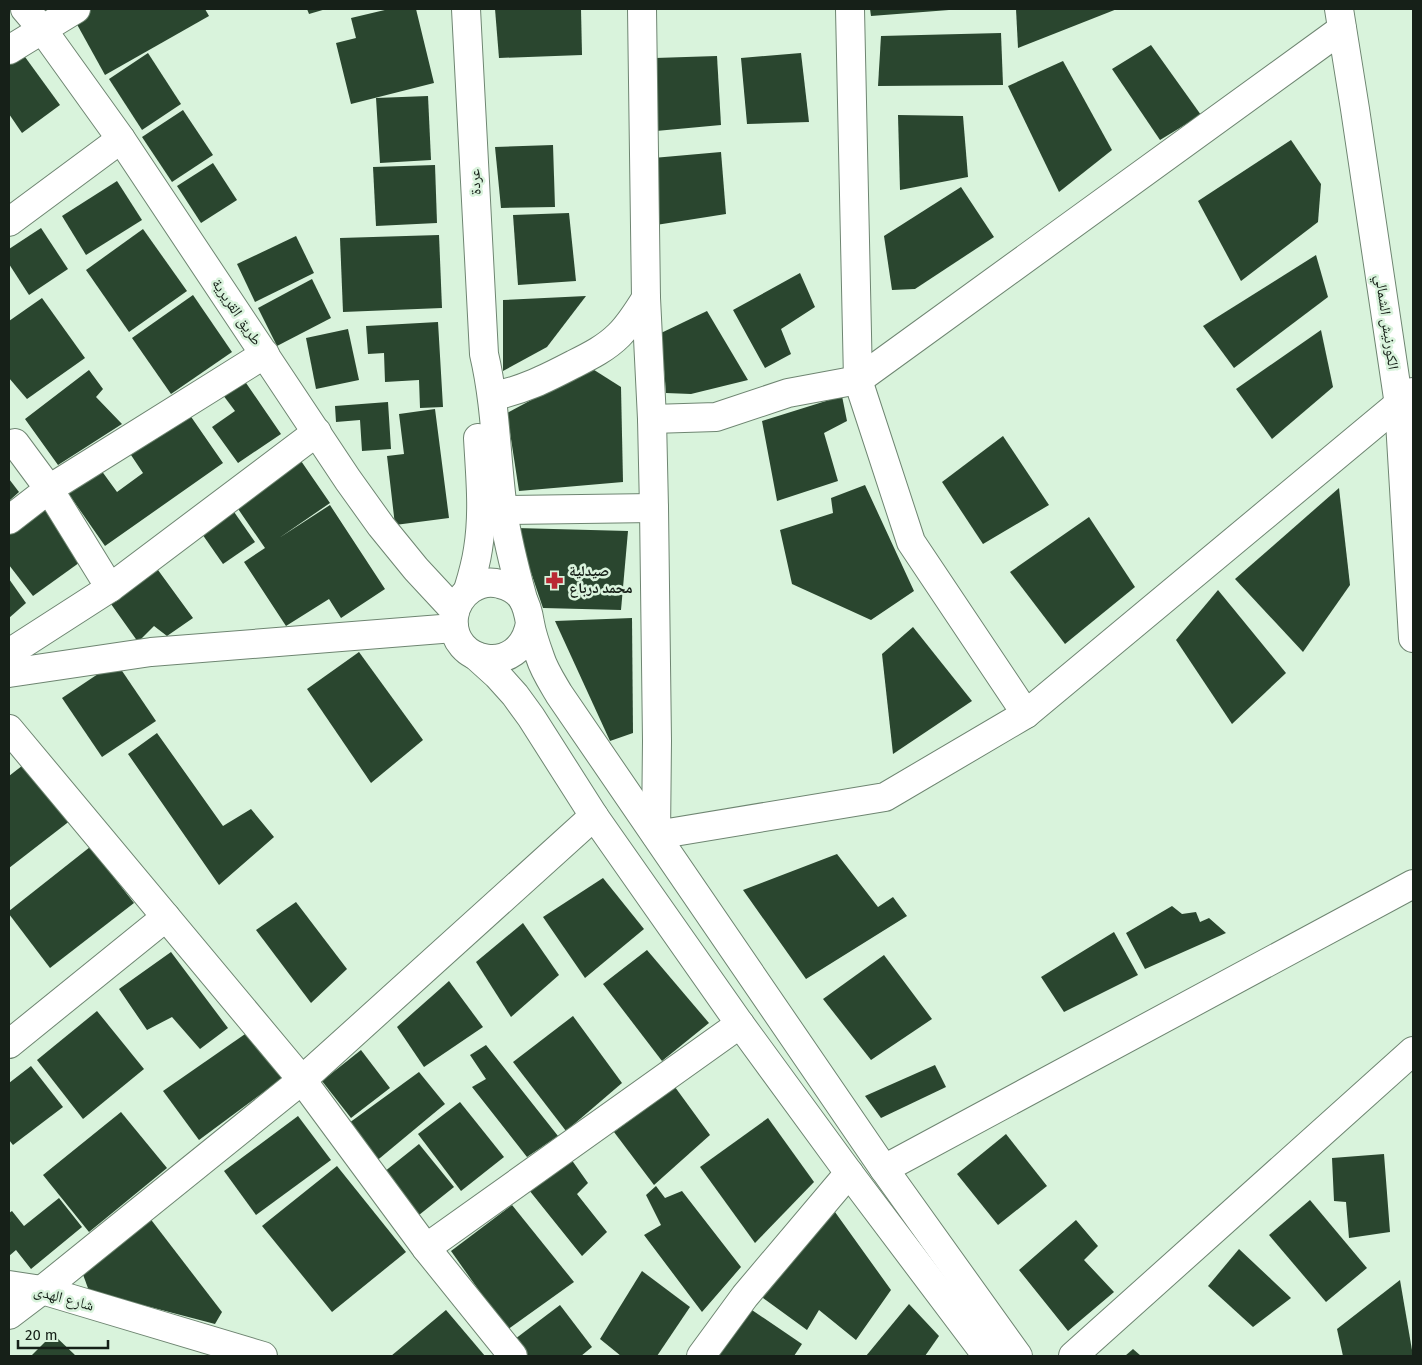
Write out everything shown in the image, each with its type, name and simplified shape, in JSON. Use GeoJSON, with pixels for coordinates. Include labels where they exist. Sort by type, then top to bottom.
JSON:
{"type":"FeatureCollection","features":[{"type":"Feature","properties":{"kind":"street","name":"طريق القريرية"},"geometry":{"type":"LineString","coordinates":[[25,9],[42,29],[122,139],[348,480],[381,526],[416,569],[459,610]]}},
{"type":"Feature","properties":{"kind":"street"},"geometry":{"type":"LineString","coordinates":[[9,50],[76,9]]}},
{"type":"Feature","properties":{"kind":"street","name":"عردة"},"geometry":{"type":"LineString","coordinates":[[466,9],[484,354]]}},
{"type":"Feature","properties":{"kind":"street"},"geometry":{"type":"LineString","coordinates":[[642,9],[646,298],[652,419],[658,741],[656,835]]}},
{"type":"Feature","properties":{"kind":"street"},"geometry":{"type":"LineString","coordinates":[[850,9],[858,380],[911,542],[1026,714]]}},
{"type":"Feature","properties":{"kind":"street"},"geometry":{"type":"LineString","coordinates":[[652,419],[716,417],[788,393],[858,380],[1340,19]]}},
{"type":"Feature","properties":{"kind":"street","name":"الكورنيش الشمالي"},"geometry":{"type":"LineString","coordinates":[[1340,19],[1406,398],[1413,638]]}},
{"type":"Feature","properties":{"kind":"street"},"geometry":{"type":"LineString","coordinates":[[9,222],[122,139]]}},
{"type":"Feature","properties":{"kind":"street"},"geometry":{"type":"LineString","coordinates":[[492,396],[530,386],[602,349],[629,324],[646,298]]}},
{"type":"Feature","properties":{"kind":"street"},"geometry":{"type":"LineString","coordinates":[[9,520],[49,489],[265,354]]}},
{"type":"Feature","properties":{"kind":"street"},"geometry":{"type":"LineString","coordinates":[[484,354],[492,396],[503,510],[515,570],[541,660],[559,694],[884,1168],[1018,1356]]}},
{"type":"Feature","properties":{"kind":"street"},"geometry":{"type":"LineString","coordinates":[[9,673],[459,610],[477,585],[488,583],[498,583],[517,592],[527,611],[528,633],[524,643],[512,654],[487,660],[466,650],[458,640],[459,610],[478,550],[480,529],[481,494],[477,402],[484,354]]}},
{"type":"Feature","properties":{"kind":"street"},"geometry":{"type":"LineString","coordinates":[[656,835],[885,796],[1026,714],[1406,398]]}},
{"type":"Feature","properties":{"kind":"street"},"geometry":{"type":"LineString","coordinates":[[9,653],[110,588],[317,432]]}},
{"type":"Feature","properties":{"kind":"street"},"geometry":{"type":"LineString","coordinates":[[15,443],[49,489],[110,588]]}},
{"type":"Feature","properties":{"kind":"street"},"geometry":{"type":"LineString","coordinates":[[503,510],[654,508]]}},
{"type":"Feature","properties":{"kind":"street"},"geometry":{"type":"LineString","coordinates":[[476,656],[515,695],[594,816],[740,1024],[987,1356]]}},
{"type":"Feature","properties":{"kind":"street"},"geometry":{"type":"LineString","coordinates":[[9,729],[302,1080],[426,1248],[513,1356]]}},
{"type":"Feature","properties":{"kind":"street"},"geometry":{"type":"LineString","coordinates":[[9,1315],[302,1080],[594,816]]}},
{"type":"Feature","properties":{"kind":"street"},"geometry":{"type":"LineString","coordinates":[[884,1168],[1413,884]]}},
{"type":"Feature","properties":{"kind":"street"},"geometry":{"type":"LineString","coordinates":[[9,1044],[166,917]]}},
{"type":"Feature","properties":{"kind":"street"},"geometry":{"type":"LineString","coordinates":[[426,1248],[740,1024]]}},
{"type":"Feature","properties":{"kind":"street"},"geometry":{"type":"LineString","coordinates":[[1073,1356],[1413,1051]]}},
{"type":"Feature","properties":{"kind":"street"},"geometry":{"type":"LineString","coordinates":[[701,1356],[745,1296],[849,1173]]}},
{"type":"Feature","properties":{"kind":"street","name":"شارع الهدى"},"geometry":{"type":"LineString","coordinates":[[9,1286],[42,1290],[263,1356]]}},
{"type":"Feature","properties":{"kind":"building"},"geometry":{"type":"Polygon","coordinates":[[[92,9],[205,9],[209,16],[105,75],[74,19],[92,9]]]}},
{"type":"Feature","properties":{"kind":"building"},"geometry":{"type":"Polygon","coordinates":[[[307,9],[326,9],[309,14],[307,9]]]}},
{"type":"Feature","properties":{"kind":"building"},"geometry":{"type":"Polygon","coordinates":[[[389,9],[416,9],[434,83],[351,104],[336,43],[356,38],[351,18],[389,9]]]}},
{"type":"Feature","properties":{"kind":"building"},"geometry":{"type":"Polygon","coordinates":[[[495,9],[581,9],[582,55],[499,58],[495,9]]]}},
{"type":"Feature","properties":{"kind":"building"},"geometry":{"type":"Polygon","coordinates":[[[870,9],[949,9],[949,10],[871,16],[870,9]]]}},
{"type":"Feature","properties":{"kind":"building"},"geometry":{"type":"Polygon","coordinates":[[[1016,9],[1117,9],[1018,48],[1016,9]]]}},
{"type":"Feature","properties":{"kind":"building"},"geometry":{"type":"Polygon","coordinates":[[[1001,33],[1003,85],[878,86],[881,36],[1001,33]]]}},
{"type":"Feature","properties":{"kind":"building"},"geometry":{"type":"Polygon","coordinates":[[[1151,45],[1201,115],[1160,140],[1112,69],[1151,45]]]}},
{"type":"Feature","properties":{"kind":"building"},"geometry":{"type":"Polygon","coordinates":[[[20,50],[60,105],[22,133],[9,114],[9,58],[20,50]]]}},
{"type":"Feature","properties":{"kind":"building"},"geometry":{"type":"Polygon","coordinates":[[[148,53],[181,104],[142,130],[109,79],[148,53]]]}},
{"type":"Feature","properties":{"kind":"building"},"geometry":{"type":"Polygon","coordinates":[[[801,53],[809,122],[747,124],[741,58],[801,53]]]}},
{"type":"Feature","properties":{"kind":"building"},"geometry":{"type":"Polygon","coordinates":[[[717,56],[721,125],[656,131],[655,58],[717,56]]]}},
{"type":"Feature","properties":{"kind":"building"},"geometry":{"type":"Polygon","coordinates":[[[1063,61],[1112,150],[1059,192],[1008,86],[1063,61]]]}},
{"type":"Feature","properties":{"kind":"building"},"geometry":{"type":"Polygon","coordinates":[[[428,96],[431,160],[380,163],[376,98],[428,96]]]}},
{"type":"Feature","properties":{"kind":"building"},"geometry":{"type":"Polygon","coordinates":[[[183,110],[213,155],[172,182],[142,137],[183,110]]]}},
{"type":"Feature","properties":{"kind":"building"},"geometry":{"type":"Polygon","coordinates":[[[898,115],[963,116],[968,177],[900,190],[898,115]]]}},
{"type":"Feature","properties":{"kind":"building"},"geometry":{"type":"Polygon","coordinates":[[[1291,140],[1321,184],[1318,222],[1241,281],[1198,201],[1291,140]]]}},
{"type":"Feature","properties":{"kind":"building"},"geometry":{"type":"Polygon","coordinates":[[[553,145],[555,207],[501,208],[495,147],[553,145]]]}},
{"type":"Feature","properties":{"kind":"building"},"geometry":{"type":"Polygon","coordinates":[[[721,152],[726,214],[656,225],[653,158],[721,152]]]}},
{"type":"Feature","properties":{"kind":"building"},"geometry":{"type":"Polygon","coordinates":[[[213,163],[237,200],[201,223],[177,186],[213,163]]]}},
{"type":"Feature","properties":{"kind":"building"},"geometry":{"type":"Polygon","coordinates":[[[435,165],[437,223],[376,226],[373,167],[435,165]]]}},
{"type":"Feature","properties":{"kind":"building"},"geometry":{"type":"Polygon","coordinates":[[[117,181],[142,220],[86,255],[62,216],[117,181]]]}},
{"type":"Feature","properties":{"kind":"building"},"geometry":{"type":"Polygon","coordinates":[[[961,187],[994,237],[915,289],[892,290],[884,236],[961,187]]]}},
{"type":"Feature","properties":{"kind":"building"},"geometry":{"type":"Polygon","coordinates":[[[569,213],[576,281],[518,285],[513,215],[569,213]]]}},
{"type":"Feature","properties":{"kind":"building"},"geometry":{"type":"Polygon","coordinates":[[[41,228],[68,269],[29,295],[9,264],[9,249],[41,228]]]}},
{"type":"Feature","properties":{"kind":"building"},"geometry":{"type":"Polygon","coordinates":[[[143,229],[187,291],[129,332],[86,270],[143,229]]]}},
{"type":"Feature","properties":{"kind":"building"},"geometry":{"type":"Polygon","coordinates":[[[439,235],[442,308],[343,312],[340,238],[439,235]]]}},
{"type":"Feature","properties":{"kind":"building"},"geometry":{"type":"Polygon","coordinates":[[[296,236],[314,273],[255,302],[237,264],[296,236]]]}},
{"type":"Feature","properties":{"kind":"building"},"geometry":{"type":"Polygon","coordinates":[[[1316,255],[1328,297],[1234,368],[1203,326],[1316,255]]]}},
{"type":"Feature","properties":{"kind":"building"},"geometry":{"type":"Polygon","coordinates":[[[800,273],[815,307],[781,329],[791,354],[765,368],[733,310],[800,273]]]}},
{"type":"Feature","properties":{"kind":"building"},"geometry":{"type":"Polygon","coordinates":[[[312,279],[331,318],[277,346],[258,308],[312,279]]]}},
{"type":"Feature","properties":{"kind":"building"},"geometry":{"type":"Polygon","coordinates":[[[193,295],[232,352],[171,394],[132,338],[193,295]]]}},
{"type":"Feature","properties":{"kind":"building"},"geometry":{"type":"Polygon","coordinates":[[[586,296],[547,347],[503,371],[503,300],[586,296]]]}},
{"type":"Feature","properties":{"kind":"building"},"geometry":{"type":"Polygon","coordinates":[[[42,298],[85,358],[27,399],[9,378],[9,321],[42,298]]]}},
{"type":"Feature","properties":{"kind":"building"},"geometry":{"type":"Polygon","coordinates":[[[707,311],[748,380],[691,394],[666,393],[661,333],[707,311]]]}},
{"type":"Feature","properties":{"kind":"building"},"geometry":{"type":"Polygon","coordinates":[[[438,322],[443,407],[420,408],[419,380],[385,382],[384,353],[368,354],[366,326],[438,322]]]}},
{"type":"Feature","properties":{"kind":"building"},"geometry":{"type":"Polygon","coordinates":[[[348,329],[359,380],[316,389],[306,338],[348,329]]]}},
{"type":"Feature","properties":{"kind":"building"},"geometry":{"type":"Polygon","coordinates":[[[1321,330],[1333,387],[1272,439],[1236,389],[1321,330]]]}},
{"type":"Feature","properties":{"kind":"building"},"geometry":{"type":"Polygon","coordinates":[[[591,368],[621,387],[623,482],[519,491],[507,413],[591,368]]]}},
{"type":"Feature","properties":{"kind":"building"},"geometry":{"type":"Polygon","coordinates":[[[89,370],[103,389],[96,397],[122,424],[58,465],[25,419],[89,370]]]}},
{"type":"Feature","properties":{"kind":"building"},"geometry":{"type":"Polygon","coordinates":[[[244,380],[281,434],[238,463],[212,427],[235,411],[223,395],[244,380]]]}},
{"type":"Feature","properties":{"kind":"building"},"geometry":{"type":"Polygon","coordinates":[[[842,396],[847,421],[824,433],[838,481],[777,501],[762,421],[842,396]]]}},
{"type":"Feature","properties":{"kind":"building"},"geometry":{"type":"Polygon","coordinates":[[[388,402],[391,449],[362,451],[360,420],[336,422],[335,406],[388,402]]]}},
{"type":"Feature","properties":{"kind":"building"},"geometry":{"type":"Polygon","coordinates":[[[185,408],[223,463],[105,546],[68,493],[101,470],[117,492],[143,473],[127,449],[185,408]]]}},
{"type":"Feature","properties":{"kind":"building"},"geometry":{"type":"Polygon","coordinates":[[[435,409],[449,518],[395,525],[387,456],[404,454],[399,414],[435,409]]]}},
{"type":"Feature","properties":{"kind":"building"},"geometry":{"type":"Polygon","coordinates":[[[1003,436],[1049,505],[983,544],[942,482],[1003,436]]]}},
{"type":"Feature","properties":{"kind":"building"},"geometry":{"type":"Polygon","coordinates":[[[299,458],[330,503],[279,538],[330,505],[385,589],[341,618],[329,599],[286,626],[244,562],[265,548],[234,503],[299,458]]]}},
{"type":"Feature","properties":{"kind":"building"},"geometry":{"type":"Polygon","coordinates":[[[9,479],[19,492],[9,501],[9,479]]]}},
{"type":"Feature","properties":{"kind":"building"},"geometry":{"type":"Polygon","coordinates":[[[865,485],[914,591],[871,620],[792,584],[780,530],[833,513],[831,498],[865,485]]]}},
{"type":"Feature","properties":{"kind":"building"},"geometry":{"type":"Polygon","coordinates":[[[1339,488],[1350,585],[1303,652],[1235,579],[1339,488]]]}},
{"type":"Feature","properties":{"kind":"building"},"geometry":{"type":"Polygon","coordinates":[[[47,506],[83,560],[33,596],[9,565],[9,534],[47,506]]]}},
{"type":"Feature","properties":{"kind":"building"},"geometry":{"type":"Polygon","coordinates":[[[232,509],[255,542],[223,564],[200,531],[232,509]]]}},
{"type":"Feature","properties":{"kind":"building"},"geometry":{"type":"Polygon","coordinates":[[[1089,517],[1135,587],[1065,644],[1010,572],[1089,517]]]}},
{"type":"Feature","properties":{"kind":"building"},"geometry":{"type":"Polygon","coordinates":[[[516,528],[628,531],[621,610],[543,608],[516,528]]]}},
{"type":"Feature","properties":{"kind":"building"},"geometry":{"type":"Polygon","coordinates":[[[158,570],[193,618],[167,636],[154,626],[138,642],[111,604],[158,570]]]}},
{"type":"Feature","properties":{"kind":"building"},"geometry":{"type":"Polygon","coordinates":[[[9,579],[26,603],[9,618],[9,579]]]}},
{"type":"Feature","properties":{"kind":"building"},"geometry":{"type":"Polygon","coordinates":[[[1218,590],[1286,673],[1232,724],[1176,640],[1218,590]]]}},
{"type":"Feature","properties":{"kind":"building"},"geometry":{"type":"Polygon","coordinates":[[[632,618],[633,733],[610,741],[555,621],[632,618]]]}},
{"type":"Feature","properties":{"kind":"building"},"geometry":{"type":"Polygon","coordinates":[[[913,627],[972,701],[893,754],[882,654],[913,627]]]}},
{"type":"Feature","properties":{"kind":"building"},"geometry":{"type":"Polygon","coordinates":[[[359,652],[423,740],[371,783],[307,689],[359,652]]]}},
{"type":"Feature","properties":{"kind":"building"},"geometry":{"type":"Polygon","coordinates":[[[116,662],[156,721],[102,757],[62,698],[116,662]]]}},
{"type":"Feature","properties":{"kind":"building"},"geometry":{"type":"Polygon","coordinates":[[[157,733],[223,826],[251,809],[274,837],[219,885],[128,754],[157,733]]]}},
{"type":"Feature","properties":{"kind":"building"},"geometry":{"type":"Polygon","coordinates":[[[27,762],[71,820],[9,868],[9,776],[27,762]]]}},
{"type":"Feature","properties":{"kind":"building"},"geometry":{"type":"Polygon","coordinates":[[[90,847],[134,903],[50,968],[9,914],[9,911],[90,847]]]}},
{"type":"Feature","properties":{"kind":"building"},"geometry":{"type":"Polygon","coordinates":[[[837,854],[878,907],[893,897],[907,916],[806,979],[743,890],[837,854]]]}},
{"type":"Feature","properties":{"kind":"building"},"geometry":{"type":"Polygon","coordinates":[[[603,878],[644,929],[585,978],[543,917],[603,878]]]}},
{"type":"Feature","properties":{"kind":"building"},"geometry":{"type":"Polygon","coordinates":[[[296,902],[347,969],[311,1003],[256,930],[296,902]]]}},
{"type":"Feature","properties":{"kind":"building"},"geometry":{"type":"Polygon","coordinates":[[[1172,906],[1182,914],[1196,912],[1200,922],[1209,918],[1226,933],[1145,969],[1126,933],[1172,906]]]}},
{"type":"Feature","properties":{"kind":"building"},"geometry":{"type":"Polygon","coordinates":[[[523,923],[559,975],[511,1017],[476,962],[523,923]]]}},
{"type":"Feature","properties":{"kind":"building"},"geometry":{"type":"Polygon","coordinates":[[[1114,932],[1138,975],[1064,1012],[1041,977],[1114,932]]]}},
{"type":"Feature","properties":{"kind":"building"},"geometry":{"type":"Polygon","coordinates":[[[647,950],[709,1023],[662,1061],[603,984],[647,950]]]}},
{"type":"Feature","properties":{"kind":"building"},"geometry":{"type":"Polygon","coordinates":[[[171,952],[228,1028],[200,1049],[172,1017],[147,1030],[119,989],[171,952]]]}},
{"type":"Feature","properties":{"kind":"building"},"geometry":{"type":"Polygon","coordinates":[[[884,955],[932,1019],[871,1060],[823,999],[884,955]]]}},
{"type":"Feature","properties":{"kind":"building"},"geometry":{"type":"Polygon","coordinates":[[[449,981],[483,1027],[424,1067],[397,1027],[449,981]]]}},
{"type":"Feature","properties":{"kind":"building"},"geometry":{"type":"Polygon","coordinates":[[[97,1011],[144,1069],[83,1119],[37,1060],[97,1011]]]}},
{"type":"Feature","properties":{"kind":"building"},"geometry":{"type":"Polygon","coordinates":[[[573,1016],[622,1083],[566,1131],[513,1062],[573,1016]]]}},
{"type":"Feature","properties":{"kind":"building"},"geometry":{"type":"Polygon","coordinates":[[[248,1032],[284,1077],[199,1140],[163,1091],[248,1032]]]}},
{"type":"Feature","properties":{"kind":"building"},"geometry":{"type":"Polygon","coordinates":[[[486,1045],[558,1136],[527,1157],[472,1087],[486,1079],[470,1055],[486,1045]]]}},
{"type":"Feature","properties":{"kind":"building"},"geometry":{"type":"Polygon","coordinates":[[[361,1050],[390,1088],[351,1118],[322,1081],[361,1050]]]}},
{"type":"Feature","properties":{"kind":"building"},"geometry":{"type":"Polygon","coordinates":[[[935,1065],[946,1087],[881,1118],[865,1096],[935,1065]]]}},
{"type":"Feature","properties":{"kind":"building"},"geometry":{"type":"Polygon","coordinates":[[[31,1066],[63,1107],[13,1145],[9,1140],[9,1083],[31,1066]]]}},
{"type":"Feature","properties":{"kind":"building"},"geometry":{"type":"Polygon","coordinates":[[[419,1072],[445,1104],[374,1163],[349,1123],[419,1072]]]}},
{"type":"Feature","properties":{"kind":"building"},"geometry":{"type":"Polygon","coordinates":[[[675,1087],[710,1135],[654,1185],[614,1132],[675,1087]]]}},
{"type":"Feature","properties":{"kind":"building"},"geometry":{"type":"Polygon","coordinates":[[[460,1102],[504,1157],[461,1191],[418,1134],[460,1102]]]}},
{"type":"Feature","properties":{"kind":"building"},"geometry":{"type":"Polygon","coordinates":[[[121,1112],[167,1168],[89,1232],[43,1175],[121,1112]]]}},
{"type":"Feature","properties":{"kind":"building"},"geometry":{"type":"Polygon","coordinates":[[[298,1116],[331,1160],[256,1215],[224,1171],[298,1116]]]}},
{"type":"Feature","properties":{"kind":"building"},"geometry":{"type":"Polygon","coordinates":[[[768,1118],[814,1182],[755,1243],[700,1167],[768,1118]]]}},
{"type":"Feature","properties":{"kind":"building"},"geometry":{"type":"Polygon","coordinates":[[[1006,1134],[1047,1186],[998,1225],[957,1174],[1006,1134]]]}},
{"type":"Feature","properties":{"kind":"building"},"geometry":{"type":"Polygon","coordinates":[[[419,1144],[454,1187],[414,1219],[379,1176],[419,1144]]]}},
{"type":"Feature","properties":{"kind":"building"},"geometry":{"type":"Polygon","coordinates":[[[1384,1154],[1390,1232],[1349,1238],[1346,1202],[1334,1201],[1332,1158],[1384,1154]]]}},
{"type":"Feature","properties":{"kind":"building"},"geometry":{"type":"Polygon","coordinates":[[[571,1159],[588,1183],[577,1194],[607,1232],[582,1256],[529,1190],[571,1159]]]}},
{"type":"Feature","properties":{"kind":"building"},"geometry":{"type":"Polygon","coordinates":[[[337,1166],[406,1252],[332,1312],[262,1226],[337,1166]]]}},
{"type":"Feature","properties":{"kind":"building"},"geometry":{"type":"Polygon","coordinates":[[[656,1186],[665,1198],[682,1191],[741,1267],[702,1312],[644,1235],[661,1225],[646,1195],[656,1186]]]}},
{"type":"Feature","properties":{"kind":"building"},"geometry":{"type":"Polygon","coordinates":[[[59,1198],[82,1227],[31,1269],[16,1250],[9,1256],[9,1213],[12,1211],[24,1226],[59,1198]]]}},
{"type":"Feature","properties":{"kind":"building"},"geometry":{"type":"Polygon","coordinates":[[[1310,1200],[1367,1268],[1326,1302],[1269,1235],[1310,1200]]]}},
{"type":"Feature","properties":{"kind":"building"},"geometry":{"type":"Polygon","coordinates":[[[512,1205],[574,1282],[507,1330],[451,1251],[512,1205]]]}},
{"type":"Feature","properties":{"kind":"building"},"geometry":{"type":"Polygon","coordinates":[[[835,1212],[891,1290],[856,1340],[819,1310],[807,1330],[759,1295],[835,1212]]]}},
{"type":"Feature","properties":{"kind":"building"},"geometry":{"type":"Polygon","coordinates":[[[149,1217],[222,1312],[215,1324],[89,1291],[81,1269],[149,1217]]]}},
{"type":"Feature","properties":{"kind":"building"},"geometry":{"type":"Polygon","coordinates":[[[1076,1220],[1098,1246],[1084,1260],[1114,1292],[1068,1331],[1019,1270],[1076,1220]]]}},
{"type":"Feature","properties":{"kind":"building"},"geometry":{"type":"Polygon","coordinates":[[[1239,1249],[1291,1298],[1253,1327],[1208,1286],[1239,1249]]]}},
{"type":"Feature","properties":{"kind":"building"},"geometry":{"type":"Polygon","coordinates":[[[642,1271],[690,1307],[657,1356],[621,1356],[600,1339],[642,1271]]]}},
{"type":"Feature","properties":{"kind":"building"},"geometry":{"type":"Polygon","coordinates":[[[1400,1280],[1413,1356],[1343,1356],[1337,1329],[1400,1280]]]}},
{"type":"Feature","properties":{"kind":"building"},"geometry":{"type":"Polygon","coordinates":[[[909,1304],[939,1336],[925,1356],[866,1356],[909,1304]]]}},
{"type":"Feature","properties":{"kind":"building"},"geometry":{"type":"Polygon","coordinates":[[[560,1305],[592,1347],[581,1356],[527,1356],[515,1339],[560,1305]]]}},
{"type":"Feature","properties":{"kind":"building"},"geometry":{"type":"Polygon","coordinates":[[[746,1306],[802,1344],[794,1356],[710,1356],[746,1306]]]}},
{"type":"Feature","properties":{"kind":"building"},"geometry":{"type":"Polygon","coordinates":[[[446,1310],[485,1356],[391,1356],[446,1310]]]}},
{"type":"Feature","properties":{"kind":"building"},"geometry":{"type":"Polygon","coordinates":[[[53,1334],[76,1356],[31,1356],[53,1334]]]}},
{"type":"Feature","properties":{"kind":"building"},"geometry":{"type":"Polygon","coordinates":[[[1133,1349],[1141,1356],[1125,1356],[1133,1349]]]}},
{"type":"Feature","properties":{"kind":"place","name":"صيدلية محمد درباع"},"geometry":{"type":"Point","coordinates":[555,580]}}]}
